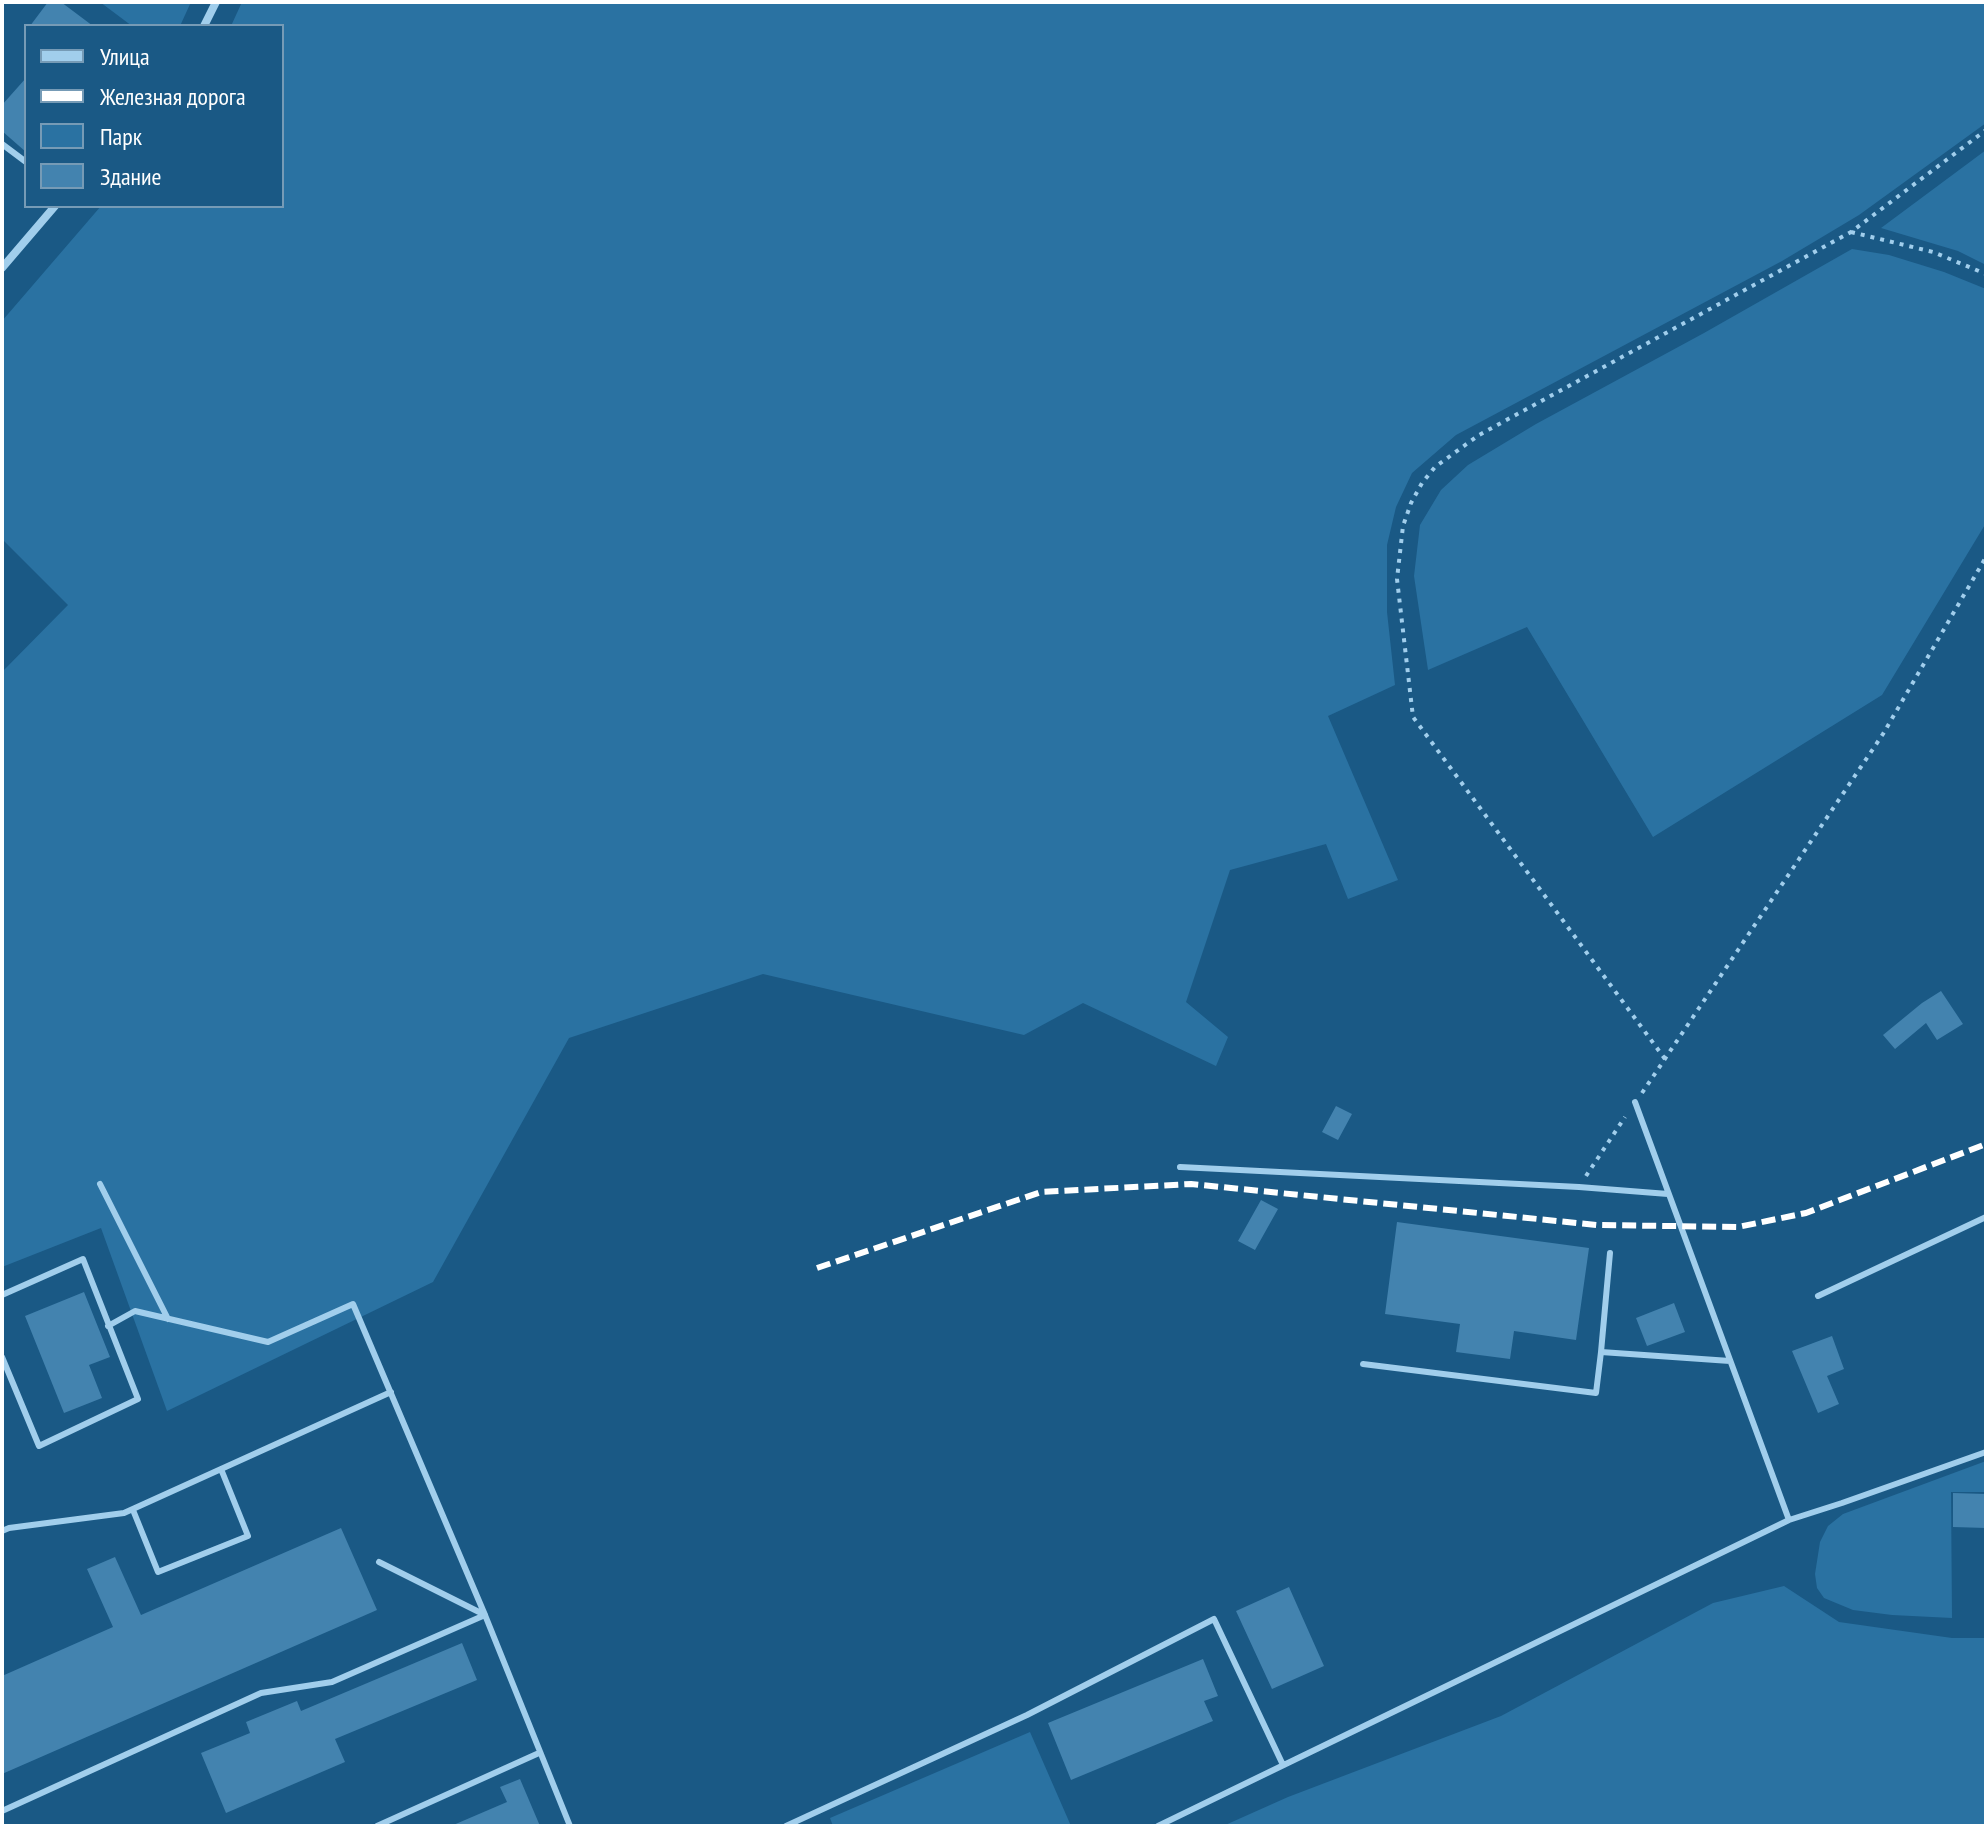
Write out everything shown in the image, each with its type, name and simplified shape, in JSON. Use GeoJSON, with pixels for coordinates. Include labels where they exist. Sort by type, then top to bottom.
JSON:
{"type":"FeatureCollection","features":[{"type":"Feature","properties":{"kind":"street"},"geometry":{"type":"LineString","coordinates":[[205,24],[216,2]]}},
{"type":"Feature","properties":{"kind":"street"},"geometry":{"type":"LineString","coordinates":[[2,268],[53,208]]}},
{"type":"Feature","properties":{"kind":"lane"},"geometry":{"type":"LineString","coordinates":[[2,144],[24,160]]}},
{"type":"Feature","properties":{"kind":"lane"},"geometry":{"type":"LineString","coordinates":[[1635,1102],[1789,1520]]}},
{"type":"Feature","properties":{"kind":"lane"},"geometry":{"type":"LineString","coordinates":[[1180,1167],[1668,1194]]}},
{"type":"Feature","properties":{"kind":"lane"},"geometry":{"type":"LineString","coordinates":[[100,1184],[168,1319]]}},
{"type":"Feature","properties":{"kind":"lane"},"geometry":{"type":"LineString","coordinates":[[1818,1296],[1986,1217]]}},
{"type":"Feature","properties":{"kind":"lane"},"geometry":{"type":"LineString","coordinates":[[1363,1364],[1596,1393],[1610,1253]]}},
{"type":"Feature","properties":{"kind":"lane"},"geometry":{"type":"LineString","coordinates":[[2,1295],[83,1259],[138,1399],[39,1446],[2,1357]]}},
{"type":"Feature","properties":{"kind":"lane"},"geometry":{"type":"LineString","coordinates":[[108,1326],[135,1311],[268,1342],[353,1304],[485,1615],[570,1826]]}},
{"type":"Feature","properties":{"kind":"lane"},"geometry":{"type":"LineString","coordinates":[[1601,1352],[1730,1361]]}},
{"type":"Feature","properties":{"kind":"lane"},"geometry":{"type":"LineString","coordinates":[[2,1531],[133,1510],[391,1392]]}},
{"type":"Feature","properties":{"kind":"lane"},"geometry":{"type":"LineString","coordinates":[[1158,1826],[1789,1520],[1986,1452]]}},
{"type":"Feature","properties":{"kind":"lane"},"geometry":{"type":"LineString","coordinates":[[133,1510],[158,1572],[248,1536],[221,1469]]}},
{"type":"Feature","properties":{"kind":"lane"},"geometry":{"type":"LineString","coordinates":[[379,1562],[485,1615]]}},
{"type":"Feature","properties":{"kind":"lane"},"geometry":{"type":"LineString","coordinates":[[2,1811],[261,1693],[332,1682],[485,1615]]}},
{"type":"Feature","properties":{"kind":"lane"},"geometry":{"type":"LineString","coordinates":[[786,1826],[1031,1714],[1214,1619],[1283,1765]]}},
{"type":"Feature","properties":{"kind":"lane"},"geometry":{"type":"LineString","coordinates":[[377,1826],[539,1753]]}},
{"type":"Feature","properties":{"kind":"path"},"geometry":{"type":"LineString","coordinates":[[1665,1059],[1413,717],[1397,579],[1403,526],[1411,503],[1435,467],[1479,435],[1851,232],[1986,130]]}},
{"type":"Feature","properties":{"kind":"path"},"geometry":{"type":"LineString","coordinates":[[1851,232],[1933,252],[1986,274]]}},
{"type":"Feature","properties":{"kind":"path"},"geometry":{"type":"LineString","coordinates":[[1579,1187],[1883,734],[1986,557]]}},
{"type":"Feature","properties":{"kind":"green space"},"geometry":{"type":"Polygon","coordinates":[[[100,2],[191,2],[181,24],[129,24],[100,2]]]}},
{"type":"Feature","properties":{"kind":"green space"},"geometry":{"type":"Polygon","coordinates":[[[242,2],[1986,2],[1986,123],[1859,215],[1782,261],[1456,435],[1412,473],[1396,507],[1387,545],[1387,612],[1395,685],[1328,716],[1398,880],[1348,899],[1326,844],[1230,870],[1186,1002],[1228,1037],[1216,1066],[1083,1003],[1024,1035],[763,974],[569,1038],[433,1282],[167,1411],[101,1228],[2,1267],[2,672],[68,605],[2,539],[2,321],[99,208],[284,208],[284,24],[232,24],[242,2]]]}},
{"type":"Feature","properties":{"kind":"green space"},"geometry":{"type":"Polygon","coordinates":[[[1986,150],[1986,265],[1958,251],[1881,228],[1986,150]]]}},
{"type":"Feature","properties":{"kind":"green space"},"geometry":{"type":"Polygon","coordinates":[[[1852,249],[1889,255],[1986,289],[1986,523],[1882,695],[1653,837],[1527,627],[1428,670],[1414,576],[1420,525],[1441,490],[1468,465],[1852,249]]]}},
{"type":"Feature","properties":{"kind":"green space"},"geometry":{"type":"Polygon","coordinates":[[[1986,1461],[1986,1492],[1951,1492],[1952,1618],[1853,1610],[1824,1598],[1817,1588],[1815,1574],[1820,1542],[1828,1526],[1843,1514],[1986,1461]]]}},
{"type":"Feature","properties":{"kind":"green space"},"geometry":{"type":"Polygon","coordinates":[[[1784,1586],[1839,1622],[1952,1638],[1986,1638],[1986,1826],[1223,1826],[1288,1797],[1501,1716],[1713,1603],[1784,1586]]]}},
{"type":"Feature","properties":{"kind":"green space"},"geometry":{"type":"Polygon","coordinates":[[[1030,1732],[1071,1826],[833,1826],[830,1818],[1030,1732]]]}},
{"type":"Feature","properties":{"kind":"building"},"geometry":{"type":"Polygon","coordinates":[[[48,2],[61,2],[90,24],[32,24],[48,2]]]}},
{"type":"Feature","properties":{"kind":"building"},"geometry":{"type":"Polygon","coordinates":[[[24,80],[24,150],[2,131],[2,105],[24,80]]]}},
{"type":"Feature","properties":{"kind":"building"},"geometry":{"type":"Polygon","coordinates":[[[1941,991],[1963,1024],[1937,1040],[1926,1023],[1895,1049],[1883,1035],[1941,991]]]}},
{"type":"Feature","properties":{"kind":"building"},"geometry":{"type":"Polygon","coordinates":[[[1336,1106],[1352,1114],[1338,1140],[1322,1132],[1336,1106]]]}},
{"type":"Feature","properties":{"kind":"building"},"geometry":{"type":"Polygon","coordinates":[[[1261,1200],[1278,1209],[1255,1250],[1238,1241],[1261,1200]]]}},
{"type":"Feature","properties":{"kind":"building"},"geometry":{"type":"Polygon","coordinates":[[[1397,1222],[1589,1248],[1576,1340],[1514,1331],[1510,1359],[1456,1352],[1460,1324],[1385,1314],[1397,1222]]]}},
{"type":"Feature","properties":{"kind":"building"},"geometry":{"type":"Polygon","coordinates":[[[84,1292],[110,1357],[89,1365],[102,1398],[64,1413],[25,1316],[84,1292]]]}},
{"type":"Feature","properties":{"kind":"building"},"geometry":{"type":"Polygon","coordinates":[[[1674,1303],[1685,1332],[1647,1346],[1636,1318],[1674,1303]]]}},
{"type":"Feature","properties":{"kind":"building"},"geometry":{"type":"Polygon","coordinates":[[[1832,1336],[1844,1369],[1827,1376],[1839,1404],[1818,1413],[1792,1351],[1832,1336]]]}},
{"type":"Feature","properties":{"kind":"building"},"geometry":{"type":"Polygon","coordinates":[[[1953,1493],[1986,1494],[1986,1528],[1953,1527],[1953,1493]]]}},
{"type":"Feature","properties":{"kind":"building"},"geometry":{"type":"Polygon","coordinates":[[[341,1528],[377,1610],[2,1774],[2,1676],[113,1627],[87,1569],[115,1557],[141,1615],[341,1528]]]}},
{"type":"Feature","properties":{"kind":"building"},"geometry":{"type":"Polygon","coordinates":[[[1289,1587],[1324,1666],[1272,1689],[1236,1611],[1289,1587]]]}},
{"type":"Feature","properties":{"kind":"building"},"geometry":{"type":"Polygon","coordinates":[[[462,1643],[477,1680],[335,1739],[345,1762],[226,1813],[201,1753],[250,1733],[246,1722],[297,1701],[301,1711],[462,1643]]]}},
{"type":"Feature","properties":{"kind":"building"},"geometry":{"type":"Polygon","coordinates":[[[1203,1659],[1218,1696],[1204,1701],[1213,1721],[1071,1780],[1048,1723],[1203,1659]]]}},
{"type":"Feature","properties":{"kind":"building"},"geometry":{"type":"Polygon","coordinates":[[[520,1779],[540,1826],[451,1826],[507,1802],[500,1787],[520,1779]]]}},
{"type":"Feature","properties":{"kind":"railway"},"geometry":{"type":"LineString","coordinates":[[817,1268],[1041,1192],[1191,1184],[1597,1225],[1738,1227],[1806,1213],[1986,1144]]}}]}
